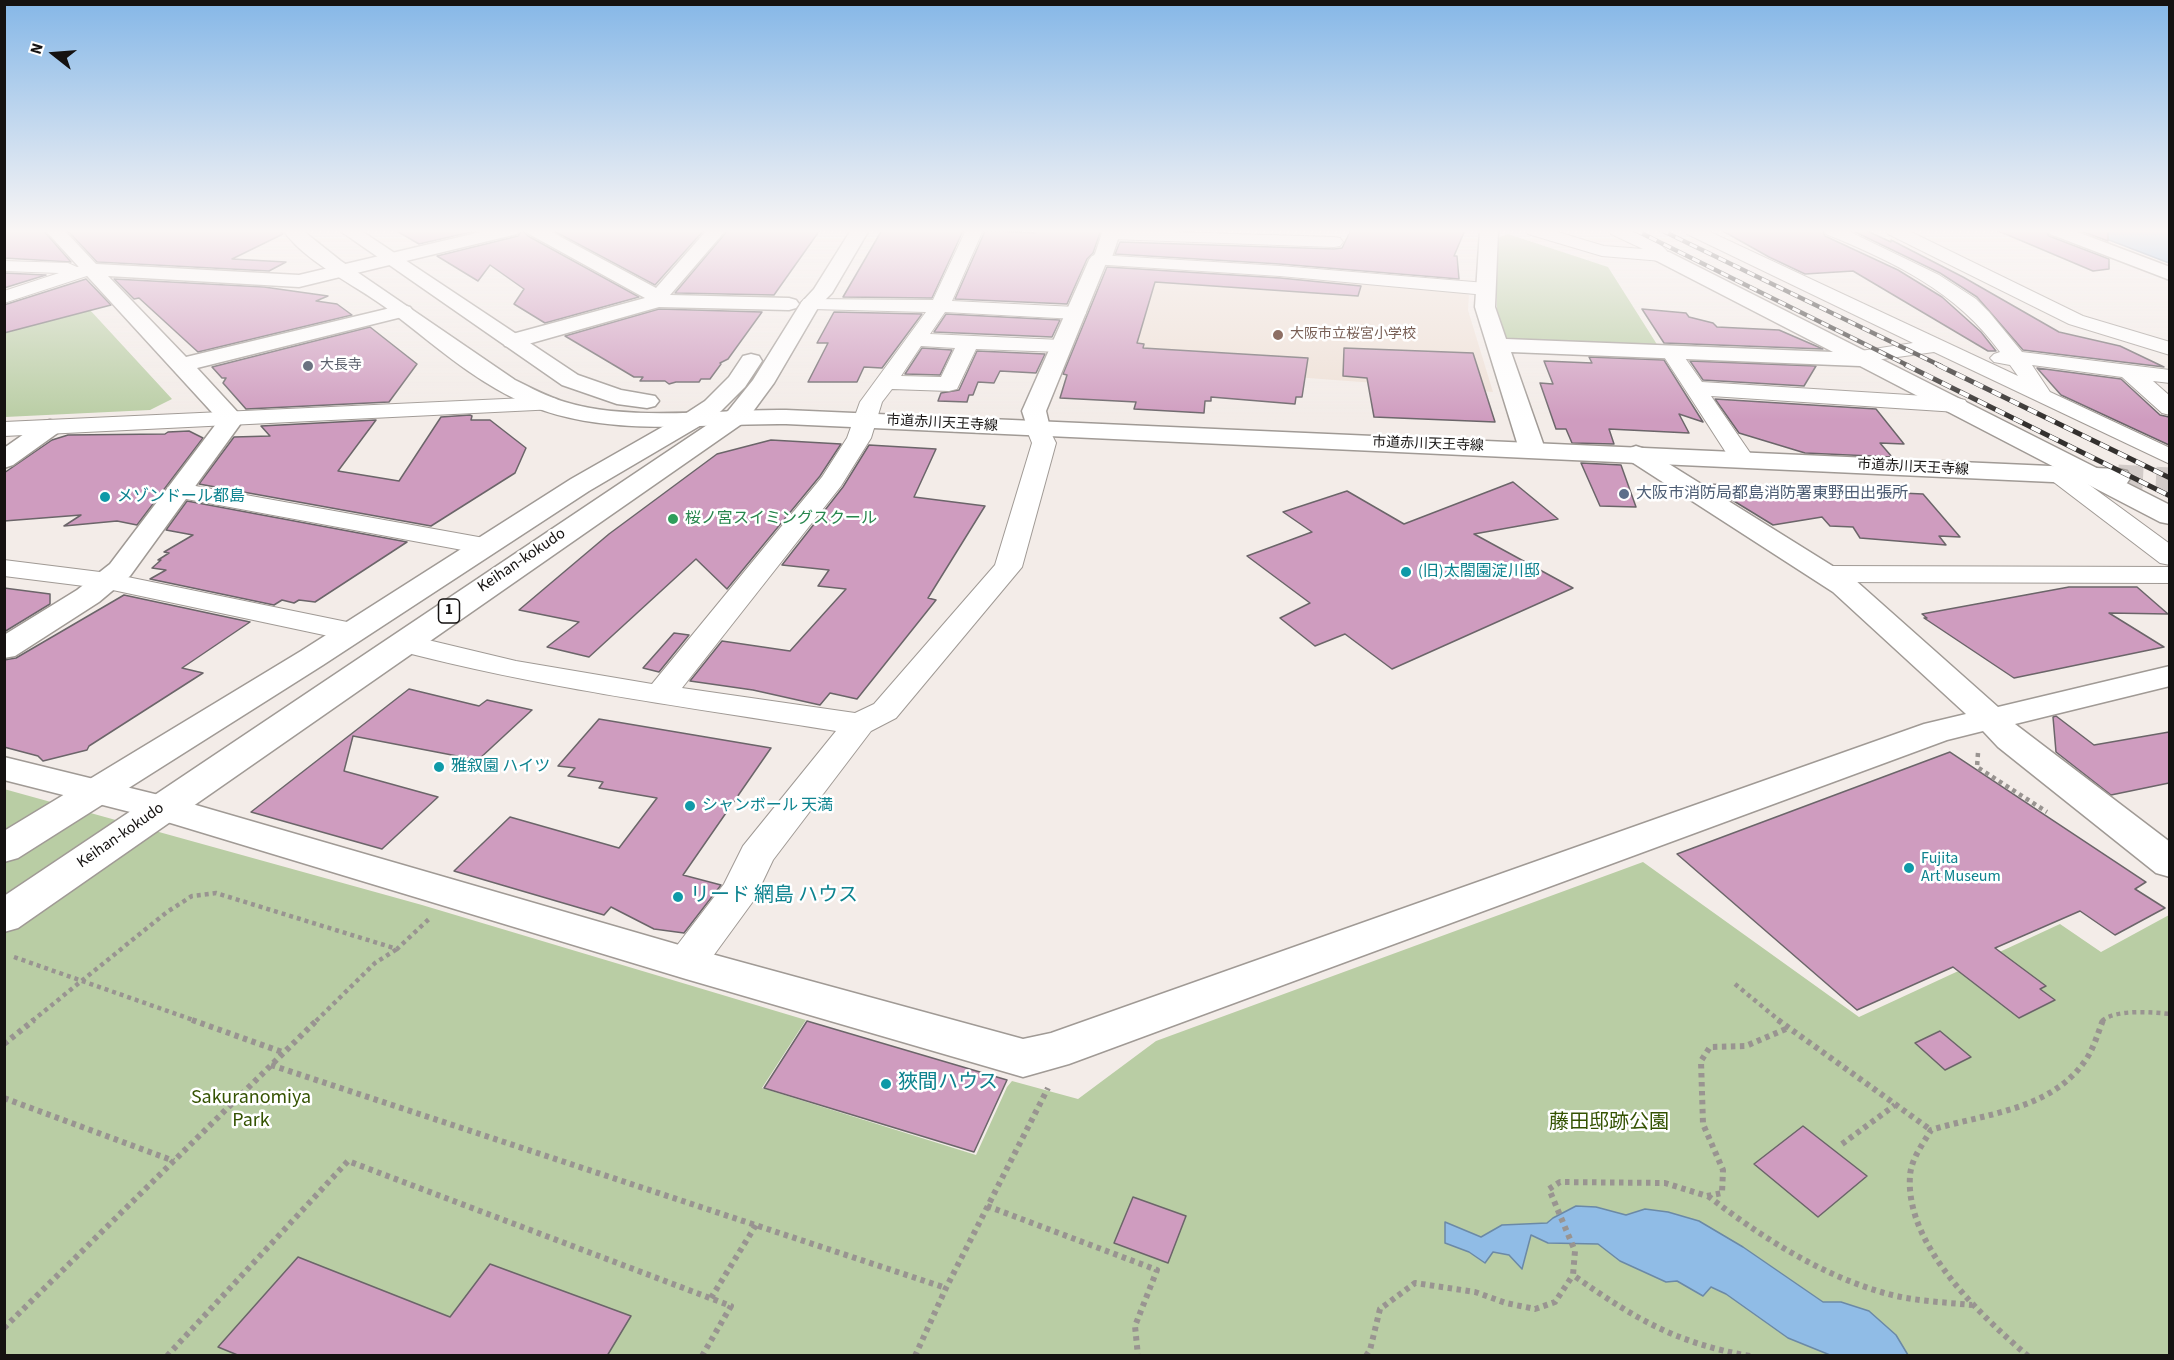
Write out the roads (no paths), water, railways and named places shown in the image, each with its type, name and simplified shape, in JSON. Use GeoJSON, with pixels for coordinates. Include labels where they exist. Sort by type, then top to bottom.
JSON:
{"type":"FeatureCollection","features":[{"type":"Feature","properties":{"kind":"main road"},"geometry":{"type":"LineString","coordinates":[[4,649],[108,581],[120,570],[232,419],[114,293]]}},
{"type":"Feature","properties":{"kind":"main road","name":"市道赤川天王寺線"},"geometry":{"type":"LineString","coordinates":[[377,293],[453,350],[511,387],[548,404],[585,414],[616,417],[668,420],[715,414]]}},
{"type":"Feature","properties":{"kind":"main road","name":"市道赤川天王寺線"},"geometry":{"type":"LineString","coordinates":[[443,293],[570,380],[617,397],[715,414],[1532,449],[2106,477]]}},
{"type":"Feature","properties":{"kind":"main road"},"geometry":{"type":"LineString","coordinates":[[648,293],[658,299]]}},
{"type":"Feature","properties":{"kind":"main road"},"geometry":{"type":"LineString","coordinates":[[658,299],[663,293]]}},
{"type":"Feature","properties":{"kind":"main road","name":"Keihan-kokudo"},"geometry":{"type":"LineString","coordinates":[[80,802],[352,632],[580,485],[715,414],[789,304],[807,294],[822,293]]}},
{"type":"Feature","properties":{"kind":"main road"},"geometry":{"type":"LineString","coordinates":[[1038,428],[1034,411],[1084,293]]}},
{"type":"Feature","properties":{"kind":"main road"},"geometry":{"type":"LineString","coordinates":[[1486,293],[1485,307],[1532,449]]}},
{"type":"Feature","properties":{"kind":"main road"},"geometry":{"type":"LineString","coordinates":[[1737,293],[1957,405],[2106,477],[2169,516]]}},
{"type":"Feature","properties":{"kind":"main road","name":"Keihan-kokudo"},"geometry":{"type":"LineString","coordinates":[[4,917],[403,643],[715,414],[763,383],[807,294]]}},
{"type":"Feature","properties":{"kind":"main road"},"geometry":{"type":"LineString","coordinates":[[513,341],[658,299],[789,304]]}},
{"type":"Feature","properties":{"kind":"main road"},"geometry":{"type":"LineString","coordinates":[[182,365],[403,311]]}},
{"type":"Feature","properties":{"kind":"main road"},"geometry":{"type":"LineString","coordinates":[[1497,345],[1865,358]]}},
{"type":"Feature","properties":{"kind":"main road"},"geometry":{"type":"LineString","coordinates":[[4,460],[50,427]]}},
{"type":"Feature","properties":{"kind":"main road"},"geometry":{"type":"LineString","coordinates":[[1636,454],[1828,574],[1991,718],[2010,740],[2169,863]]}},
{"type":"Feature","properties":{"kind":"main road"},"geometry":{"type":"LineString","coordinates":[[4,768],[80,802],[162,808],[686,963],[1023,1058],[1070,1045],[1936,732],[2169,676]]}},
{"type":"Feature","properties":{"kind":"main road","name":"1"},"geometry":{"type":"LineString","coordinates":[[4,849],[80,802]]}},
{"type":"Feature","properties":{"kind":"street"},"geometry":{"type":"LineString","coordinates":[[661,693],[832,482],[859,438],[871,402],[940,306],[946,293]]}},
{"type":"Feature","properties":{"kind":"street"},"geometry":{"type":"LineString","coordinates":[[1825,293],[2169,457]]}},
{"type":"Feature","properties":{"kind":"street"},"geometry":{"type":"LineString","coordinates":[[1953,293],[1983,317],[2044,399]]}},
{"type":"Feature","properties":{"kind":"street"},"geometry":{"type":"LineString","coordinates":[[2022,293],[2068,316],[2169,349]]}},
{"type":"Feature","properties":{"kind":"street"},"geometry":{"type":"LineString","coordinates":[[807,294],[940,306],[1076,313]]}},
{"type":"Feature","properties":{"kind":"street"},"geometry":{"type":"LineString","coordinates":[[915,340],[1061,346]]}},
{"type":"Feature","properties":{"kind":"street"},"geometry":{"type":"LineString","coordinates":[[885,382],[949,384],[968,343]]}},
{"type":"Feature","properties":{"kind":"street"},"geometry":{"type":"LineString","coordinates":[[1865,358],[1943,350],[2169,377]]}},
{"type":"Feature","properties":{"kind":"street"},"geometry":{"type":"LineString","coordinates":[[1671,352],[1743,460]]}},
{"type":"Feature","properties":{"kind":"street"},"geometry":{"type":"LineString","coordinates":[[2128,371],[2169,408]]}},
{"type":"Feature","properties":{"kind":"street"},"geometry":{"type":"LineString","coordinates":[[1694,388],[1957,405]]}},
{"type":"Feature","properties":{"kind":"street"},"geometry":{"type":"LineString","coordinates":[[4,429],[548,404]]}},
{"type":"Feature","properties":{"kind":"street"},"geometry":{"type":"LineString","coordinates":[[686,963],[740,890],[756,855],[859,724],[885,711],[1008,567],[1044,443],[1038,428]]}},
{"type":"Feature","properties":{"kind":"street"},"geometry":{"type":"LineString","coordinates":[[2060,475],[2169,557]]}},
{"type":"Feature","properties":{"kind":"street"},"geometry":{"type":"LineString","coordinates":[[179,491],[484,546]]}},
{"type":"Feature","properties":{"kind":"street"},"geometry":{"type":"LineString","coordinates":[[4,568],[108,581],[352,632]]}},
{"type":"Feature","properties":{"kind":"street"},"geometry":{"type":"LineString","coordinates":[[1828,574],[2169,575]]}},
{"type":"Feature","properties":{"kind":"street"},"geometry":{"type":"LineString","coordinates":[[403,643],[472,661],[594,686],[661,693],[859,724]]}},
{"type":"Feature","properties":{"kind":"water"},"geometry":{"type":"Polygon","coordinates":[[[1576,1206],[1596,1207],[1626,1215],[1645,1209],[1668,1212],[1699,1221],[1743,1247],[1823,1302],[1841,1302],[1869,1311],[1896,1335],[1908,1355],[1830,1355],[1788,1338],[1726,1294],[1711,1287],[1703,1296],[1677,1281],[1666,1282],[1620,1261],[1598,1244],[1548,1243],[1531,1235],[1522,1269],[1509,1255],[1493,1252],[1485,1263],[1469,1252],[1445,1243],[1445,1222],[1481,1237],[1502,1225],[1547,1223],[1576,1206]]]}},
{"type":"Feature","properties":{"kind":"tunnel"},"geometry":{"type":"LineString","coordinates":[[2118,477],[2170,480]]}},
{"type":"Feature","properties":{"kind":"railway"},"geometry":{"type":"LineString","coordinates":[[1763,293],[1909,366]]}},
{"type":"Feature","properties":{"kind":"railway"},"geometry":{"type":"LineString","coordinates":[[1792,293],[1941,366]]}},
{"type":"Feature","properties":{"kind":"railway"},"geometry":{"type":"LineString","coordinates":[[1906,365],[2170,496]]}},
{"type":"Feature","properties":{"kind":"railway"},"geometry":{"type":"LineString","coordinates":[[1938,365],[2170,478]]}},
{"type":"Feature","properties":{"kind":"place","name":"大阪市立桜宮小学校"},"geometry":{"type":"Point","coordinates":[1278,335]}},
{"type":"Feature","properties":{"kind":"place","name":"大長寺"},"geometry":{"type":"Point","coordinates":[308,366]}},
{"type":"Feature","properties":{"kind":"place","name":"大阪市消防局都島消防署東野田出張所"},"geometry":{"type":"Point","coordinates":[1624,494]}},
{"type":"Feature","properties":{"kind":"place","name":"メゾンドール都島"},"geometry":{"type":"Point","coordinates":[105,497]}},
{"type":"Feature","properties":{"kind":"place","name":"桜ノ宮スイミングスクール"},"geometry":{"type":"Point","coordinates":[673,519]}},
{"type":"Feature","properties":{"kind":"place","name":"(旧)太閤園淀川邸"},"geometry":{"type":"Point","coordinates":[1406,572]}},
{"type":"Feature","properties":{"kind":"place","name":"雅叙園 ハイツ"},"geometry":{"type":"Point","coordinates":[439,767]}},
{"type":"Feature","properties":{"kind":"place","name":"シャンボール 天満"},"geometry":{"type":"Point","coordinates":[690,806]}},
{"type":"Feature","properties":{"kind":"place","name":"Fujita Art Museum"},"geometry":{"type":"Point","coordinates":[1909,868]}},
{"type":"Feature","properties":{"kind":"place","name":"リード 網島 ハウス"},"geometry":{"type":"Point","coordinates":[678,897]}},
{"type":"Feature","properties":{"kind":"place","name":"狹間ハウス"},"geometry":{"type":"Point","coordinates":[886,1084]}},
{"type":"Feature","properties":{"kind":"park label","name":"Sakuranomiya Park"},"geometry":{"type":"Point","coordinates":[251,1110]}},
{"type":"Feature","properties":{"kind":"park label","name":"藤田邸跡公園"},"geometry":{"type":"Point","coordinates":[1609,1124]}}]}
